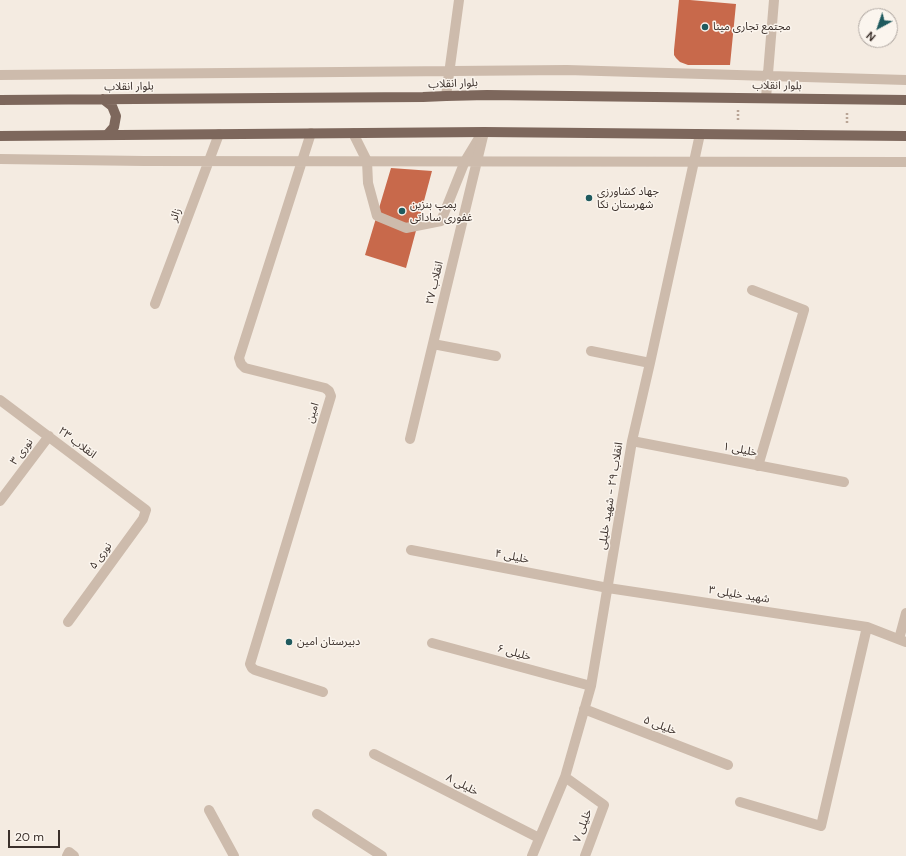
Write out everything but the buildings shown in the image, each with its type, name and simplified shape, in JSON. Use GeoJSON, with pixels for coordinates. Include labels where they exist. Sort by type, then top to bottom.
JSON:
{"type":"FeatureCollection","features":[{"type":"Feature","properties":{"kind":"main road","name":"بلوار انقلاب"},"geometry":{"type":"LineString","coordinates":[[0,100],[423,97],[487,95],[906,100]]}},
{"type":"Feature","properties":{"kind":"main road"},"geometry":{"type":"LineString","coordinates":[[103,100],[112,106],[116,116],[114,127],[107,135]]}},
{"type":"Feature","properties":{"kind":"main road"},"geometry":{"type":"LineString","coordinates":[[0,136],[484,132],[906,136]]}},
{"type":"Feature","properties":{"kind":"street"},"geometry":{"type":"LineString","coordinates":[[446,96],[459,0]]}},
{"type":"Feature","properties":{"kind":"street"},"geometry":{"type":"LineString","coordinates":[[766,98],[774,0]]}},
{"type":"Feature","properties":{"kind":"street"},"geometry":{"type":"LineString","coordinates":[[0,75],[567,70],[906,80]]}},
{"type":"Feature","properties":{"kind":"street"},"geometry":{"type":"LineString","coordinates":[[353,133],[368,161],[368,183],[377,216],[406,228],[441,221],[465,161],[484,132]]}},
{"type":"Feature","properties":{"kind":"street","name":"انقلاب ۲۷"},"geometry":{"type":"LineString","coordinates":[[410,439],[484,132]]}},
{"type":"Feature","properties":{"kind":"street","name":"امین"},"geometry":{"type":"LineString","coordinates":[[311,133],[239,358],[241,364],[245,368],[325,388],[329,391],[331,396],[250,664],[255,670],[323,692]]}},
{"type":"Feature","properties":{"kind":"street","name":"زائر"},"geometry":{"type":"LineString","coordinates":[[155,304],[219,134]]}},
{"type":"Feature","properties":{"kind":"street","name":"انقلاب ۲۹ - شهید خلیلی"},"geometry":{"type":"LineString","coordinates":[[532,856],[565,777],[591,686],[632,441],[700,134]]}},
{"type":"Feature","properties":{"kind":"street"},"geometry":{"type":"LineString","coordinates":[[0,159],[209,161],[906,162]]}},
{"type":"Feature","properties":{"kind":"street"},"geometry":{"type":"LineString","coordinates":[[752,290],[804,310],[758,466]]}},
{"type":"Feature","properties":{"kind":"street"},"geometry":{"type":"LineString","coordinates":[[433,344],[496,356]]}},
{"type":"Feature","properties":{"kind":"street"},"geometry":{"type":"LineString","coordinates":[[591,351],[650,363]]}},
{"type":"Feature","properties":{"kind":"street","name":"انقلاب ۲۳"},"geometry":{"type":"LineString","coordinates":[[0,400],[138,505]]}},
{"type":"Feature","properties":{"kind":"street","name":"نوری ۳"},"geometry":{"type":"LineString","coordinates":[[0,501],[49,436]]}},
{"type":"Feature","properties":{"kind":"street","name":"خلیلی ۱"},"geometry":{"type":"LineString","coordinates":[[632,441],[844,482]]}},
{"type":"Feature","properties":{"kind":"street","name":"نوری ۵"},"geometry":{"type":"LineString","coordinates":[[68,622],[143,519],[146,510],[138,505]]}},
{"type":"Feature","properties":{"kind":"street","name":"خلیلی ۴"},"geometry":{"type":"LineString","coordinates":[[411,550],[608,588]]}},
{"type":"Feature","properties":{"kind":"street","name":"شهید خلیلی ۳"},"geometry":{"type":"LineString","coordinates":[[608,588],[867,626],[902,640]]}},
{"type":"Feature","properties":{"kind":"street"},"geometry":{"type":"LineString","coordinates":[[902,640],[906,613]]}},
{"type":"Feature","properties":{"kind":"street"},"geometry":{"type":"LineString","coordinates":[[740,802],[821,826],[867,626]]}},
{"type":"Feature","properties":{"kind":"street","name":"خلیلی ۶"},"geometry":{"type":"LineString","coordinates":[[432,643],[591,686]]}},
{"type":"Feature","properties":{"kind":"street","name":"خلیلی ۵"},"geometry":{"type":"LineString","coordinates":[[584,710],[728,765]]}},
{"type":"Feature","properties":{"kind":"street","name":"خلیلی ۸"},"geometry":{"type":"LineString","coordinates":[[374,754],[539,838]]}},
{"type":"Feature","properties":{"kind":"street","name":"خلیلی ۷"},"geometry":{"type":"LineString","coordinates":[[565,777],[604,804],[585,856]]}},
{"type":"Feature","properties":{"kind":"street"},"geometry":{"type":"LineString","coordinates":[[209,810],[234,856]]}},
{"type":"Feature","properties":{"kind":"street"},"geometry":{"type":"LineString","coordinates":[[317,814],[382,856]]}},
{"type":"Feature","properties":{"kind":"street"},"geometry":{"type":"LineString","coordinates":[[67,856],[69,852],[74,856]]}},
{"type":"Feature","properties":{"kind":"path"},"geometry":{"type":"LineString","coordinates":[[738,98],[738,135]]}},
{"type":"Feature","properties":{"kind":"path"},"geometry":{"type":"LineString","coordinates":[[847,136],[848,99]]}},
{"type":"Feature","properties":{"kind":"place","name":"مجتمع تجاری مینا"},"geometry":{"type":"Point","coordinates":[705,27]}},
{"type":"Feature","properties":{"kind":"place","name":"جهاد کشاورزی شهرستان نکا"},"geometry":{"type":"Point","coordinates":[589,198]}},
{"type":"Feature","properties":{"kind":"place","name":"پمپ بنزین غفوری ساداتی"},"geometry":{"type":"Point","coordinates":[402,211]}},
{"type":"Feature","properties":{"kind":"place","name":"دبیرستان امین"},"geometry":{"type":"Point","coordinates":[289,642]}}]}
